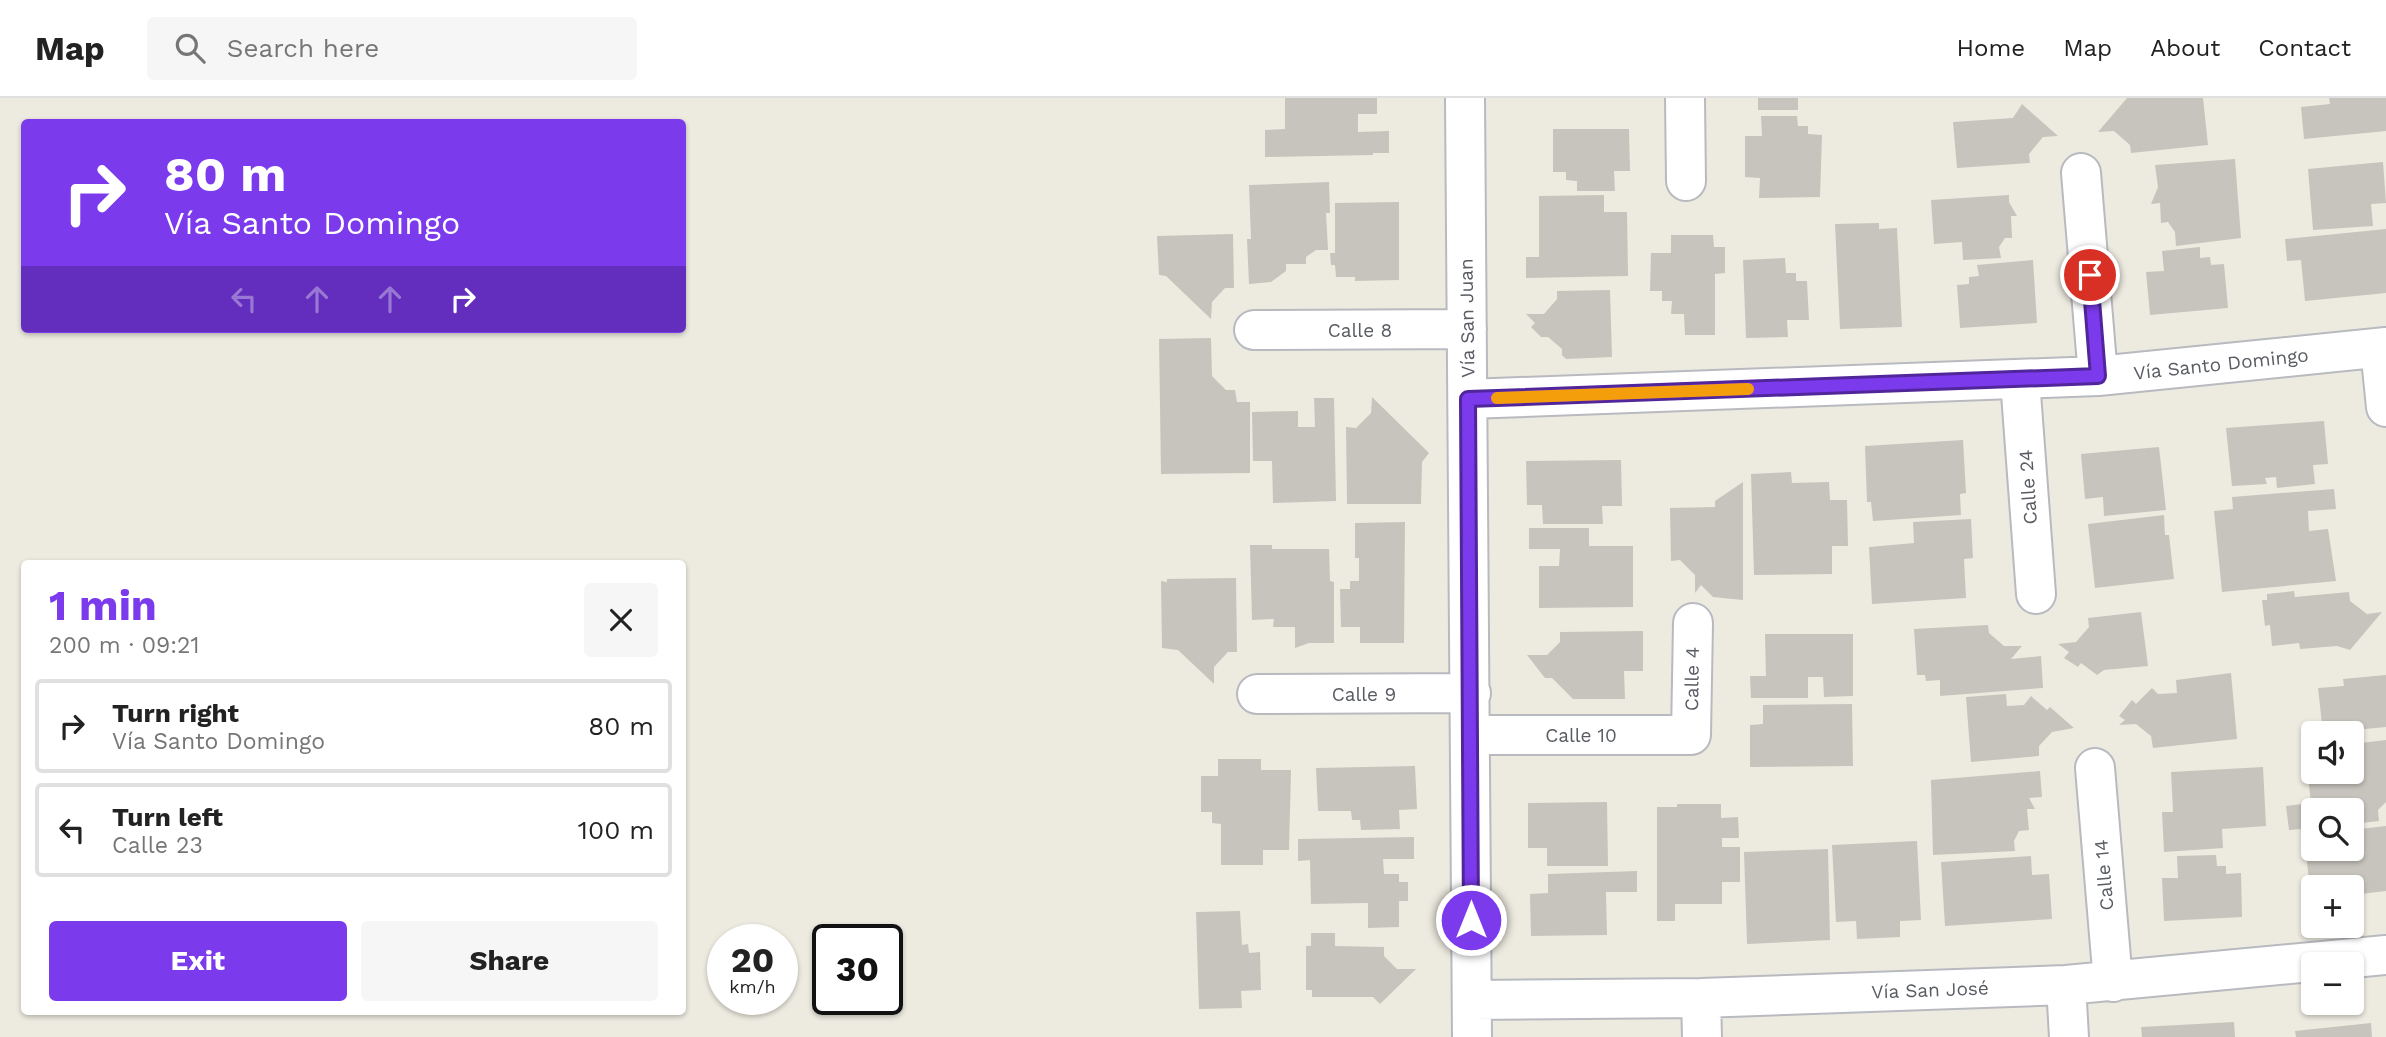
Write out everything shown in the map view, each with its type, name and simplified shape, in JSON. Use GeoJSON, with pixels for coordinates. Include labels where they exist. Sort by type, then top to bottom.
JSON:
{"type":"FeatureCollection","features":[{"type":"Feature","properties":{"kind":"street","name":"Vía San Juan"},"geometry":{"type":"LineString","coordinates":[[1465,98],[1472,1018]]}},
{"type":"Feature","properties":{"kind":"street"},"geometry":{"type":"LineString","coordinates":[[1685,98],[1686,181]]}},
{"type":"Feature","properties":{"kind":"street"},"geometry":{"type":"LineString","coordinates":[[2081,173],[2098,376]]}},
{"type":"Feature","properties":{"kind":"street","name":"Calle 8"},"geometry":{"type":"LineString","coordinates":[[1254,330],[1468,329]]}},
{"type":"Feature","properties":{"kind":"street"},"geometry":{"type":"LineString","coordinates":[[2383,348],[2386,407]]}},
{"type":"Feature","properties":{"kind":"street","name":"Vía Santo Domingo"},"geometry":{"type":"LineString","coordinates":[[1468,399],[2098,376],[2383,348]]}},
{"type":"Feature","properties":{"kind":"street","name":"Calle 24"},"geometry":{"type":"LineString","coordinates":[[2020,380],[2036,594]]}},
{"type":"Feature","properties":{"kind":"street","name":"Calle 4"},"geometry":{"type":"LineString","coordinates":[[1691,735],[1693,623]]}},
{"type":"Feature","properties":{"kind":"street","name":"Calle 9"},"geometry":{"type":"LineString","coordinates":[[1257,694],[1471,693]]}},
{"type":"Feature","properties":{"kind":"street","name":"Calle 10"},"geometry":{"type":"LineString","coordinates":[[1470,735],[1691,735]]}},
{"type":"Feature","properties":{"kind":"street","name":"Calle 14"},"geometry":{"type":"LineString","coordinates":[[2095,768],[2113,982]]}},
{"type":"Feature","properties":{"kind":"street","name":"Vía San José"},"geometry":{"type":"LineString","coordinates":[[1472,1018],[1701,998],[2113,982],[2386,955]]}},
{"type":"Feature","properties":{"kind":"street"},"geometry":{"type":"LineString","coordinates":[[2066,985],[2069,1037]]}},
{"type":"Feature","properties":{"kind":"street"},"geometry":{"type":"LineString","coordinates":[[1701,998],[1702,1037]]}},
{"type":"Feature","properties":{"kind":"building"},"geometry":{"type":"Polygon","coordinates":[[[1285,98],[1377,98],[1377,114],[1358,114],[1358,132],[1389,131],[1389,153],[1265,157],[1265,130],[1285,129],[1285,98]]]}},
{"type":"Feature","properties":{"kind":"building"},"geometry":{"type":"Polygon","coordinates":[[[1758,98],[1798,98],[1798,110],[1758,110],[1758,98]]]}},
{"type":"Feature","properties":{"kind":"building"},"geometry":{"type":"Polygon","coordinates":[[[2127,98],[2203,98],[2208,145],[2131,153],[2130,145],[2114,131],[2098,132],[2127,98]]]}},
{"type":"Feature","properties":{"kind":"building"},"geometry":{"type":"Polygon","coordinates":[[[2329,98],[2386,98],[2386,131],[2304,139],[2301,107],[2330,104],[2329,98]]]}},
{"type":"Feature","properties":{"kind":"building"},"geometry":{"type":"Polygon","coordinates":[[[2022,104],[2058,136],[2043,137],[2029,154],[2030,163],[1957,168],[1953,122],[2013,118],[2022,104]]]}},
{"type":"Feature","properties":{"kind":"building"},"geometry":{"type":"Polygon","coordinates":[[[1761,116],[1797,116],[1798,126],[1808,126],[1808,134],[1822,135],[1820,197],[1759,198],[1760,178],[1745,177],[1745,136],[1762,136],[1761,116]]]}},
{"type":"Feature","properties":{"kind":"building"},"geometry":{"type":"Polygon","coordinates":[[[1553,129],[1629,129],[1630,171],[1614,171],[1615,191],[1577,191],[1577,181],[1566,180],[1566,172],[1553,172],[1553,129]]]}},
{"type":"Feature","properties":{"kind":"building"},"geometry":{"type":"Polygon","coordinates":[[[2235,159],[2241,238],[2176,246],[2175,232],[2168,222],[2161,223],[2160,203],[2151,204],[2158,187],[2155,165],[2235,159]]]}},
{"type":"Feature","properties":{"kind":"building"},"geometry":{"type":"Polygon","coordinates":[[[2383,162],[2386,203],[2371,204],[2373,226],[2313,230],[2308,169],[2383,162]]]}},
{"type":"Feature","properties":{"kind":"building"},"geometry":{"type":"Polygon","coordinates":[[[1329,182],[1330,213],[1326,213],[1328,250],[1316,250],[1306,257],[1306,264],[1286,264],[1286,271],[1271,282],[1249,284],[1249,185],[1329,182]]]}},
{"type":"Feature","properties":{"kind":"building"},"geometry":{"type":"Polygon","coordinates":[[[1604,195],[1604,212],[1627,212],[1628,276],[1526,278],[1526,257],[1539,257],[1539,196],[1604,195]]]}},
{"type":"Feature","properties":{"kind":"building"},"geometry":{"type":"Polygon","coordinates":[[[2009,195],[2009,202],[2017,216],[2011,216],[2012,238],[2005,238],[1999,247],[2001,258],[1963,260],[1962,242],[1934,244],[1931,200],[2009,195]]]}},
{"type":"Feature","properties":{"kind":"building"},"geometry":{"type":"Polygon","coordinates":[[[1399,202],[1399,280],[1355,281],[1355,277],[1336,277],[1330,253],[1335,253],[1335,203],[1399,202]]]}},
{"type":"Feature","properties":{"kind":"building"},"geometry":{"type":"Polygon","coordinates":[[[1879,223],[1879,229],[1897,228],[1902,327],[1840,329],[1835,224],[1879,223]]]}},
{"type":"Feature","properties":{"kind":"building"},"geometry":{"type":"Polygon","coordinates":[[[2386,229],[2386,293],[2305,301],[2301,260],[2287,261],[2285,239],[2386,229]]]}},
{"type":"Feature","properties":{"kind":"building"},"geometry":{"type":"Polygon","coordinates":[[[1233,234],[1234,288],[1225,288],[1212,302],[1211,319],[1166,276],[1159,275],[1157,236],[1233,234]]]}},
{"type":"Feature","properties":{"kind":"building"},"geometry":{"type":"Polygon","coordinates":[[[1671,235],[1713,235],[1714,247],[1725,247],[1725,273],[1715,274],[1715,335],[1685,335],[1684,314],[1671,314],[1672,301],[1662,301],[1662,291],[1650,291],[1651,253],[1671,253],[1671,235]]]}},
{"type":"Feature","properties":{"kind":"building"},"geometry":{"type":"Polygon","coordinates":[[[2200,247],[2200,258],[2210,257],[2211,265],[2224,264],[2228,308],[2150,315],[2146,272],[2164,271],[2162,251],[2200,247]]]}},
{"type":"Feature","properties":{"kind":"building"},"geometry":{"type":"Polygon","coordinates":[[[1785,258],[1786,273],[1796,273],[1796,281],[1807,281],[1809,320],[1787,320],[1788,337],[1746,338],[1743,260],[1785,258]]]}},
{"type":"Feature","properties":{"kind":"building"},"geometry":{"type":"Polygon","coordinates":[[[2033,260],[2037,323],[1960,328],[1957,285],[1969,284],[1969,277],[1979,276],[1977,265],[2033,260]]]}},
{"type":"Feature","properties":{"kind":"building"},"geometry":{"type":"Polygon","coordinates":[[[1610,290],[1612,357],[1566,359],[1562,355],[1562,349],[1548,337],[1541,337],[1531,327],[1535,323],[1526,314],[1544,314],[1557,299],[1557,291],[1610,290]]]}},
{"type":"Feature","properties":{"kind":"building"},"geometry":{"type":"Polygon","coordinates":[[[1211,338],[1212,376],[1226,390],[1235,390],[1237,402],[1250,402],[1250,473],[1161,474],[1159,339],[1211,338]]]}},
{"type":"Feature","properties":{"kind":"building"},"geometry":{"type":"Polygon","coordinates":[[[1372,397],[1429,453],[1422,462],[1421,504],[1347,504],[1346,427],[1356,428],[1371,413],[1372,397]]]}},
{"type":"Feature","properties":{"kind":"building"},"geometry":{"type":"Polygon","coordinates":[[[1314,398],[1334,398],[1336,501],[1273,503],[1272,461],[1253,461],[1252,412],[1298,411],[1298,427],[1315,427],[1314,398]]]}},
{"type":"Feature","properties":{"kind":"building"},"geometry":{"type":"Polygon","coordinates":[[[2324,421],[2328,464],[2313,465],[2315,484],[2277,488],[2276,477],[2265,478],[2267,484],[2232,486],[2226,428],[2324,421]]]}},
{"type":"Feature","properties":{"kind":"building"},"geometry":{"type":"Polygon","coordinates":[[[1963,440],[1966,493],[1960,494],[1961,515],[1873,521],[1871,502],[1867,502],[1865,446],[1963,440]]]}},
{"type":"Feature","properties":{"kind":"building"},"geometry":{"type":"Polygon","coordinates":[[[2159,447],[2166,510],[2104,516],[2103,497],[2085,499],[2081,454],[2159,447]]]}},
{"type":"Feature","properties":{"kind":"building"},"geometry":{"type":"Polygon","coordinates":[[[1621,460],[1622,506],[1602,506],[1603,524],[1543,524],[1542,505],[1527,505],[1526,461],[1621,460]]]}},
{"type":"Feature","properties":{"kind":"building"},"geometry":{"type":"Polygon","coordinates":[[[1791,472],[1792,483],[1829,482],[1830,500],[1847,500],[1848,546],[1832,546],[1832,574],[1754,575],[1751,474],[1791,472]]]}},
{"type":"Feature","properties":{"kind":"building"},"geometry":{"type":"Polygon","coordinates":[[[1743,482],[1743,600],[1713,597],[1701,585],[1695,593],[1695,575],[1680,560],[1671,561],[1670,508],[1715,507],[1715,501],[1743,482]]]}},
{"type":"Feature","properties":{"kind":"building"},"geometry":{"type":"Polygon","coordinates":[[[2334,489],[2336,509],[2308,511],[2309,531],[2328,529],[2336,581],[2222,592],[2214,511],[2233,509],[2232,497],[2334,489]]]}},
{"type":"Feature","properties":{"kind":"building"},"geometry":{"type":"Polygon","coordinates":[[[2164,515],[2174,579],[2095,588],[2088,524],[2164,515]]]}},
{"type":"Feature","properties":{"kind":"building"},"geometry":{"type":"Polygon","coordinates":[[[1971,519],[1973,558],[1964,559],[1966,598],[1872,604],[1869,547],[1914,543],[1913,522],[1971,519]]]}},
{"type":"Feature","properties":{"kind":"building"},"geometry":{"type":"Polygon","coordinates":[[[1405,522],[1404,643],[1360,643],[1360,627],[1341,627],[1340,589],[1350,589],[1350,581],[1359,581],[1359,558],[1355,558],[1355,523],[1405,522]]]}},
{"type":"Feature","properties":{"kind":"building"},"geometry":{"type":"Polygon","coordinates":[[[1529,528],[1589,528],[1589,546],[1633,546],[1633,607],[1539,608],[1539,566],[1559,566],[1560,549],[1529,549],[1529,528]]]}},
{"type":"Feature","properties":{"kind":"building"},"geometry":{"type":"Polygon","coordinates":[[[1250,545],[1272,545],[1272,549],[1329,549],[1330,581],[1334,582],[1334,643],[1309,643],[1295,648],[1295,627],[1273,627],[1274,619],[1252,620],[1250,545]]]}},
{"type":"Feature","properties":{"kind":"building"},"geometry":{"type":"Polygon","coordinates":[[[1236,578],[1237,652],[1228,652],[1214,667],[1214,684],[1178,650],[1162,648],[1161,581],[1236,578]]]}},
{"type":"Feature","properties":{"kind":"building"},"geometry":{"type":"Polygon","coordinates":[[[2294,591],[2295,597],[2349,592],[2350,601],[2367,614],[2382,612],[2350,650],[2337,646],[2300,649],[2299,643],[2272,646],[2270,625],[2265,626],[2262,600],[2267,600],[2267,594],[2294,591]]]}},
{"type":"Feature","properties":{"kind":"building"},"geometry":{"type":"Polygon","coordinates":[[[2141,612],[2148,666],[2104,670],[2097,675],[2081,663],[2078,667],[2064,658],[2069,652],[2058,644],[2076,642],[2089,627],[2088,618],[2141,612]]]}},
{"type":"Feature","properties":{"kind":"building"},"geometry":{"type":"Polygon","coordinates":[[[1988,625],[1989,633],[2004,646],[2022,646],[2011,659],[2041,656],[2043,688],[1940,696],[1940,680],[1926,681],[1925,675],[1917,675],[1914,629],[1988,625]]]}},
{"type":"Feature","properties":{"kind":"building"},"geometry":{"type":"Polygon","coordinates":[[[1643,631],[1643,671],[1624,671],[1625,699],[1573,699],[1552,678],[1545,678],[1527,655],[1547,655],[1560,642],[1560,632],[1643,631]]]}},
{"type":"Feature","properties":{"kind":"building"},"geometry":{"type":"Polygon","coordinates":[[[1765,634],[1853,634],[1853,696],[1824,697],[1823,677],[1808,677],[1808,698],[1751,698],[1750,676],[1766,676],[1765,634]]]}},
{"type":"Feature","properties":{"kind":"building"},"geometry":{"type":"Polygon","coordinates":[[[2231,673],[2237,739],[2153,748],[2151,736],[2136,724],[2119,725],[2125,720],[2119,716],[2132,700],[2136,704],[2152,688],[2158,694],[2177,693],[2176,680],[2231,673]]]}},
{"type":"Feature","properties":{"kind":"building"},"geometry":{"type":"Polygon","coordinates":[[[2386,675],[2386,727],[2364,729],[2364,721],[2322,721],[2318,688],[2344,686],[2343,679],[2386,675]]]}},
{"type":"Feature","properties":{"kind":"building"},"geometry":{"type":"Polygon","coordinates":[[[2006,694],[2007,706],[2024,705],[2031,696],[2047,710],[2050,707],[2074,728],[2052,732],[2039,746],[2039,756],[1971,762],[1966,697],[2006,694]]]}},
{"type":"Feature","properties":{"kind":"building"},"geometry":{"type":"Polygon","coordinates":[[[1852,704],[1853,766],[1750,767],[1750,725],[1763,724],[1763,705],[1852,704]]]}},
{"type":"Feature","properties":{"kind":"building"},"geometry":{"type":"Polygon","coordinates":[[[2386,740],[2386,802],[2378,810],[2379,821],[2364,823],[2364,798],[2310,798],[2309,784],[2364,784],[2364,743],[2386,740]]]}},
{"type":"Feature","properties":{"kind":"building"},"geometry":{"type":"Polygon","coordinates":[[[1218,759],[1261,759],[1261,770],[1291,770],[1289,850],[1263,850],[1263,865],[1221,865],[1221,824],[1212,823],[1212,812],[1201,812],[1201,776],[1218,776],[1218,759]]]}},
{"type":"Feature","properties":{"kind":"building"},"geometry":{"type":"Polygon","coordinates":[[[1415,766],[1417,809],[1399,810],[1400,829],[1361,830],[1360,820],[1352,820],[1351,811],[1318,811],[1316,768],[1415,766]]]}},
{"type":"Feature","properties":{"kind":"building"},"geometry":{"type":"Polygon","coordinates":[[[2263,767],[2266,826],[2222,829],[2223,848],[2164,852],[2162,812],[2173,812],[2171,772],[2263,767]]]}},
{"type":"Feature","properties":{"kind":"building"},"geometry":{"type":"Polygon","coordinates":[[[2040,771],[2042,797],[2029,798],[2035,809],[2027,809],[2029,830],[2019,831],[2014,841],[2015,851],[1933,855],[1931,780],[2040,771]]]}},
{"type":"Feature","properties":{"kind":"building"},"geometry":{"type":"Polygon","coordinates":[[[1607,802],[1608,866],[1547,866],[1547,848],[1528,848],[1528,803],[1607,802]]]}},
{"type":"Feature","properties":{"kind":"building"},"geometry":{"type":"Polygon","coordinates":[[[1677,804],[1721,804],[1721,818],[1738,817],[1739,838],[1722,838],[1722,847],[1740,847],[1740,882],[1722,882],[1722,904],[1675,904],[1675,921],[1657,921],[1657,807],[1677,807],[1677,804]]]}},
{"type":"Feature","properties":{"kind":"building"},"geometry":{"type":"Polygon","coordinates":[[[2301,804],[2301,829],[2289,830],[2286,806],[2301,804]]]}},
{"type":"Feature","properties":{"kind":"building"},"geometry":{"type":"Polygon","coordinates":[[[2386,826],[2386,891],[2364,894],[2364,875],[2308,875],[2307,861],[2364,861],[2364,829],[2386,826]]]}},
{"type":"Feature","properties":{"kind":"building"},"geometry":{"type":"Polygon","coordinates":[[[1414,837],[1414,859],[1383,859],[1384,874],[1399,874],[1399,882],[1408,882],[1408,901],[1399,901],[1399,927],[1368,928],[1368,903],[1311,904],[1310,860],[1298,861],[1298,839],[1414,837]]]}},
{"type":"Feature","properties":{"kind":"building"},"geometry":{"type":"Polygon","coordinates":[[[1917,841],[1921,920],[1900,921],[1900,937],[1857,939],[1856,921],[1836,922],[1832,845],[1917,841]]]}},
{"type":"Feature","properties":{"kind":"building"},"geometry":{"type":"Polygon","coordinates":[[[1828,849],[1830,940],[1747,944],[1744,852],[1828,849]]]}},
{"type":"Feature","properties":{"kind":"building"},"geometry":{"type":"Polygon","coordinates":[[[2216,855],[2217,866],[2226,866],[2226,874],[2241,873],[2242,917],[2164,921],[2162,878],[2178,878],[2177,856],[2216,855]]]}},
{"type":"Feature","properties":{"kind":"building"},"geometry":{"type":"Polygon","coordinates":[[[2031,856],[2032,875],[2049,874],[2052,919],[1945,926],[1941,862],[2031,856]]]}},
{"type":"Feature","properties":{"kind":"building"},"geometry":{"type":"Polygon","coordinates":[[[1637,871],[1637,892],[1606,892],[1607,935],[1531,936],[1530,894],[1548,893],[1548,874],[1637,871]]]}},
{"type":"Feature","properties":{"kind":"building"},"geometry":{"type":"Polygon","coordinates":[[[1240,911],[1242,945],[1248,944],[1249,953],[1260,952],[1261,990],[1241,991],[1242,1008],[1199,1009],[1196,912],[1240,911]]]}},
{"type":"Feature","properties":{"kind":"building"},"geometry":{"type":"Polygon","coordinates":[[[1311,933],[1335,933],[1335,946],[1384,947],[1384,956],[1397,969],[1416,969],[1380,1004],[1373,997],[1312,997],[1312,990],[1306,990],[1306,946],[1311,946],[1311,933]]]}},
{"type":"Feature","properties":{"kind":"building"},"geometry":{"type":"Polygon","coordinates":[[[2234,1022],[2235,1037],[2142,1037],[2141,1027],[2234,1022]]]}},
{"type":"Feature","properties":{"kind":"building"},"geometry":{"type":"Polygon","coordinates":[[[2371,1023],[2372,1037],[2296,1037],[2295,1031],[2371,1023]]]}},
{"type":"Feature","properties":{"kind":"slow traffic"},"geometry":{"type":"LineString","coordinates":[[1497,398],[1748,389]]}},
{"type":"Feature","properties":{"kind":"route"},"geometry":{"type":"LineString","coordinates":[[1471,920],[1468,399],[2098,376],[2090,275]]}}]}
